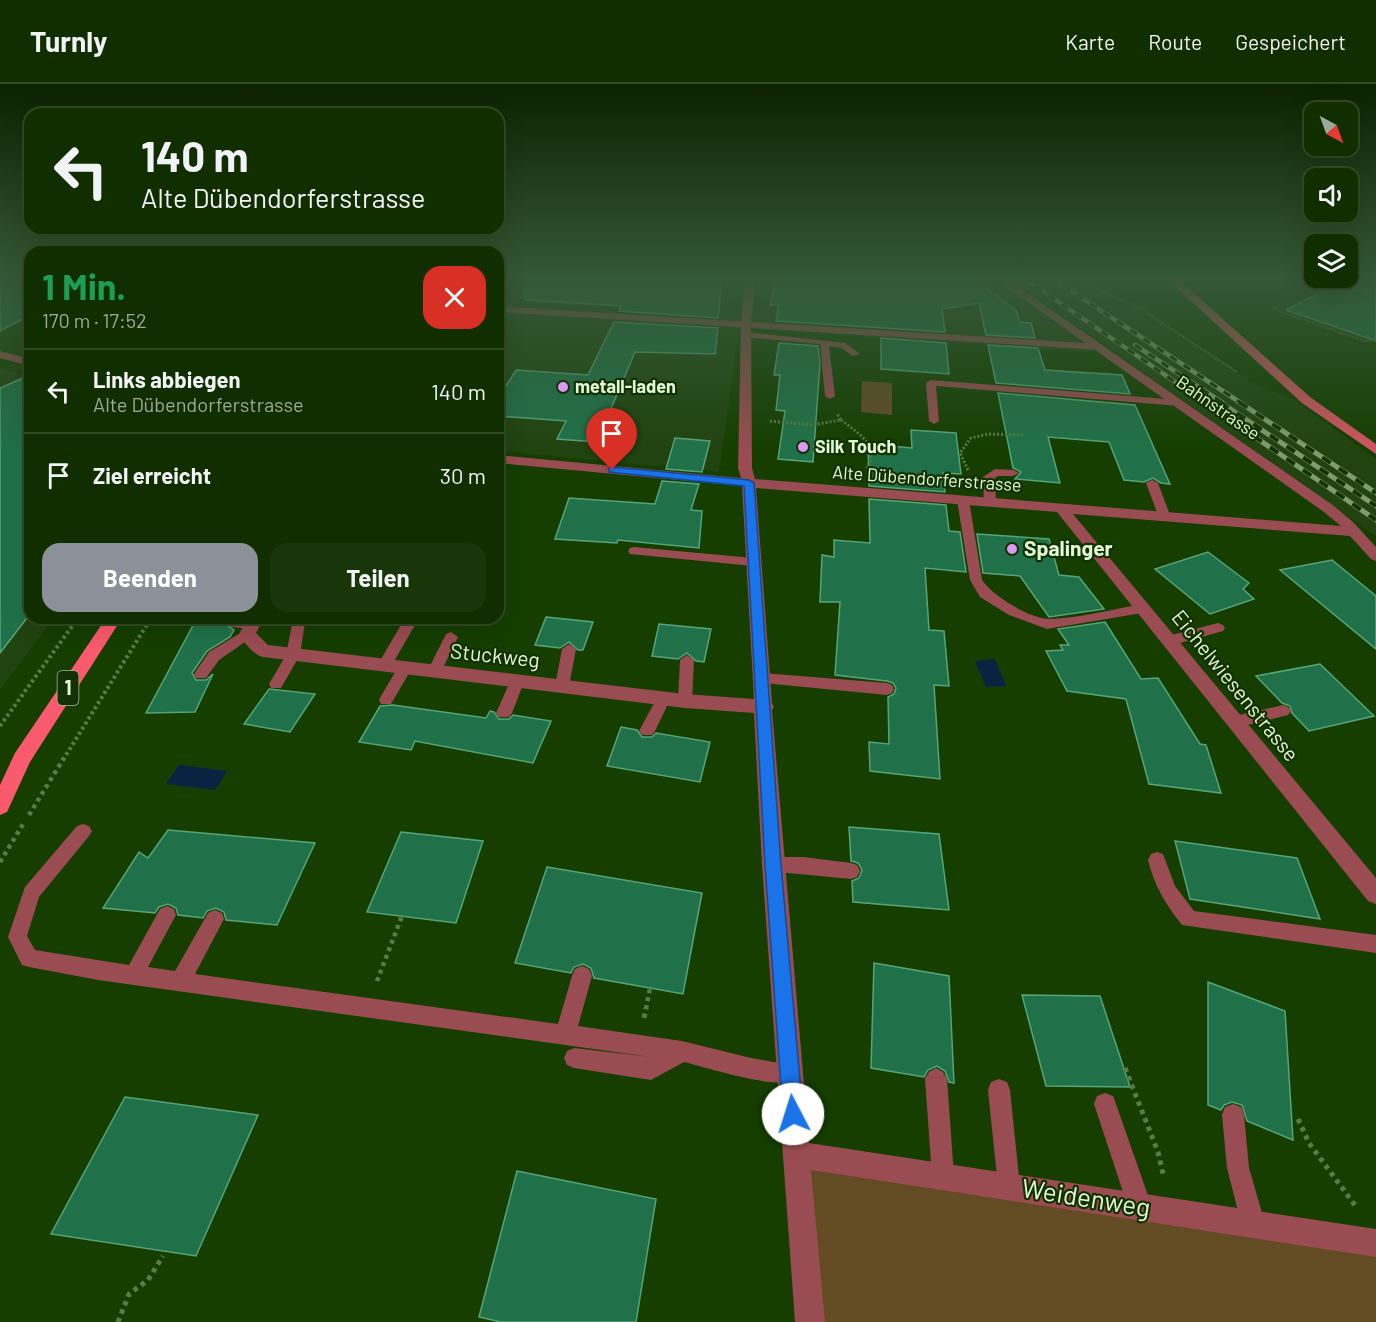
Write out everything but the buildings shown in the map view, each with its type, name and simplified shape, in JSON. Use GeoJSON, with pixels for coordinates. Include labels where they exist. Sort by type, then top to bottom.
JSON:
{"type":"FeatureCollection","features":[{"type":"Feature","properties":{"kind":"main road","name":"1"},"geometry":{"type":"LineString","coordinates":[[0,783],[22,758],[110,624]]}},
{"type":"Feature","properties":{"kind":"main road","name":"1"},"geometry":{"type":"LineString","coordinates":[[0,806],[22,758]]}},
{"type":"Feature","properties":{"kind":"street"},"geometry":{"type":"LineString","coordinates":[[746,335],[745,468],[749,483],[765,707],[773,865],[810,1322]]}},
{"type":"Feature","properties":{"kind":"street","name":"Bahnstrasse"},"geometry":{"type":"LineString","coordinates":[[1082,335],[1329,509],[1376,556]]}},
{"type":"Feature","properties":{"kind":"street"},"geometry":{"type":"LineString","coordinates":[[1234,335],[1306,400],[1376,450]]}},
{"type":"Feature","properties":{"kind":"street"},"geometry":{"type":"LineString","coordinates":[[0,354],[24,361]]}},
{"type":"Feature","properties":{"kind":"street","name":"Alte Dübendorferstrasse"},"geometry":{"type":"LineString","coordinates":[[504,460],[749,483],[1354,532]]}},
{"type":"Feature","properties":{"kind":"street","name":"Eichelwiesenstrasse"},"geometry":{"type":"LineString","coordinates":[[1060,507],[1376,894]]}},
{"type":"Feature","properties":{"kind":"street","name":"Stuckweg"},"geometry":{"type":"LineString","coordinates":[[248,625],[263,651],[517,682],[765,707]]}},
{"type":"Feature","properties":{"kind":"street","name":"Weidenweg"},"geometry":{"type":"LineString","coordinates":[[796,1154],[1374,1242]]}},
{"type":"Feature","properties":{"kind":"lane"},"geometry":{"type":"LineString","coordinates":[[777,335],[845,346],[855,354]]}},
{"type":"Feature","properties":{"kind":"lane"},"geometry":{"type":"LineString","coordinates":[[845,335],[1100,347]]}},
{"type":"Feature","properties":{"kind":"lane"},"geometry":{"type":"LineString","coordinates":[[824,342],[830,396]]}},
{"type":"Feature","properties":{"kind":"lane"},"geometry":{"type":"LineString","coordinates":[[934,422],[931,383],[1179,403]]}},
{"type":"Feature","properties":{"kind":"lane"},"geometry":{"type":"LineString","coordinates":[[990,502],[989,477],[995,472],[1013,473]]}},
{"type":"Feature","properties":{"kind":"lane"},"geometry":{"type":"LineString","coordinates":[[1152,483],[1164,515]]}},
{"type":"Feature","properties":{"kind":"lane"},"geometry":{"type":"LineString","coordinates":[[963,500],[976,580],[985,594],[1014,612],[1047,624],[1143,609]]}},
{"type":"Feature","properties":{"kind":"lane"},"geometry":{"type":"LineString","coordinates":[[634,551],[753,562]]}},
{"type":"Feature","properties":{"kind":"lane"},"geometry":{"type":"LineString","coordinates":[[276,684],[293,655],[298,624]]}},
{"type":"Feature","properties":{"kind":"lane"},"geometry":{"type":"LineString","coordinates":[[384,666],[408,624]]}},
{"type":"Feature","properties":{"kind":"lane"},"geometry":{"type":"LineString","coordinates":[[201,674],[214,656],[248,625]]}},
{"type":"Feature","properties":{"kind":"lane"},"geometry":{"type":"LineString","coordinates":[[1169,641],[1218,628]]}},
{"type":"Feature","properties":{"kind":"lane"},"geometry":{"type":"LineString","coordinates":[[434,672],[451,637]]}},
{"type":"Feature","properties":{"kind":"lane"},"geometry":{"type":"LineString","coordinates":[[562,686],[569,649]]}},
{"type":"Feature","properties":{"kind":"lane"},"geometry":{"type":"LineString","coordinates":[[685,700],[687,660]]}},
{"type":"Feature","properties":{"kind":"lane"},"geometry":{"type":"LineString","coordinates":[[386,700],[405,668]]}},
{"type":"Feature","properties":{"kind":"lane"},"geometry":{"type":"LineString","coordinates":[[763,678],[887,689]]}},
{"type":"Feature","properties":{"kind":"lane"},"geometry":{"type":"LineString","coordinates":[[504,713],[517,682]]}},
{"type":"Feature","properties":{"kind":"lane"},"geometry":{"type":"LineString","coordinates":[[647,731],[664,698]]}},
{"type":"Feature","properties":{"kind":"lane"},"geometry":{"type":"LineString","coordinates":[[1235,722],[1283,711]]}},
{"type":"Feature","properties":{"kind":"lane"},"geometry":{"type":"LineString","coordinates":[[83,831],[31,893],[17,937],[29,958],[134,975],[682,1051],[751,1068],[790,1073]]}},
{"type":"Feature","properties":{"kind":"lane"},"geometry":{"type":"LineString","coordinates":[[1158,860],[1160,878],[1172,900],[1189,919],[1376,944]]}},
{"type":"Feature","properties":{"kind":"lane"},"geometry":{"type":"LineString","coordinates":[[773,865],[804,865],[851,871]]}},
{"type":"Feature","properties":{"kind":"lane"},"geometry":{"type":"LineString","coordinates":[[134,975],[167,915]]}},
{"type":"Feature","properties":{"kind":"lane"},"geometry":{"type":"LineString","coordinates":[[180,981],[215,919]]}},
{"type":"Feature","properties":{"kind":"lane"},"geometry":{"type":"LineString","coordinates":[[565,1035],[582,976]]}},
{"type":"Feature","properties":{"kind":"lane"},"geometry":{"type":"LineString","coordinates":[[574,1058],[651,1069],[682,1051]]}},
{"type":"Feature","properties":{"kind":"lane"},"geometry":{"type":"LineString","coordinates":[[936,1079],[943,1176]]}},
{"type":"Feature","properties":{"kind":"lane"},"geometry":{"type":"LineString","coordinates":[[999,1090],[1009,1186]]}},
{"type":"Feature","properties":{"kind":"lane"},"geometry":{"type":"LineString","coordinates":[[1105,1104],[1140,1206]]}},
{"type":"Feature","properties":{"kind":"lane"},"geometry":{"type":"LineString","coordinates":[[1233,1115],[1238,1168],[1253,1223]]}},
{"type":"Feature","properties":{"kind":"path"},"geometry":{"type":"LineString","coordinates":[[1181,335],[1239,373]]}},
{"type":"Feature","properties":{"kind":"path"},"geometry":{"type":"LineString","coordinates":[[1347,335],[1365,341],[1376,340]]}},
{"type":"Feature","properties":{"kind":"path"},"geometry":{"type":"LineString","coordinates":[[830,396],[831,406],[841,420],[867,441],[872,450],[872,461],[866,470],[866,492]]}},
{"type":"Feature","properties":{"kind":"path"},"geometry":{"type":"LineString","coordinates":[[745,421],[812,425],[841,420]]}},
{"type":"Feature","properties":{"kind":"path"},"geometry":{"type":"LineString","coordinates":[[0,726],[74,624]]}},
{"type":"Feature","properties":{"kind":"path"},"geometry":{"type":"LineString","coordinates":[[0,862],[147,624]]}},
{"type":"Feature","properties":{"kind":"path"},"geometry":{"type":"LineString","coordinates":[[367,1007],[402,916]]}},
{"type":"Feature","properties":{"kind":"path"},"geometry":{"type":"LineString","coordinates":[[1298,1119],[1302,1132],[1348,1190],[1374,1242]]}},
{"type":"Feature","properties":{"kind":"path"},"geometry":{"type":"LineString","coordinates":[[118,1322],[129,1294],[148,1280],[163,1256]]}},
{"type":"Feature","properties":{"kind":"shaded area"},"geometry":{"type":"Polygon","coordinates":[[[504,335],[738,335],[719,472],[504,452],[504,335]]]}},
{"type":"Feature","properties":{"kind":"shaded area"},"geometry":{"type":"Polygon","coordinates":[[[836,335],[1071,335],[1096,353],[836,335]]]}},
{"type":"Feature","properties":{"kind":"shaded area"},"geometry":{"type":"Polygon","coordinates":[[[1090,335],[1180,335],[1258,386],[1293,399],[1376,459],[1376,536],[1090,335]]]}},
{"type":"Feature","properties":{"kind":"shaded area"},"geometry":{"type":"Polygon","coordinates":[[[0,368],[24,375],[24,624],[50,624],[0,690],[0,368]]]}},
{"type":"Feature","properties":{"kind":"shaded area"},"geometry":{"type":"Polygon","coordinates":[[[862,381],[892,383],[892,415],[861,412],[862,381]]]}},
{"type":"Feature","properties":{"kind":"shaded area"},"geometry":{"type":"Polygon","coordinates":[[[796,1154],[1376,1243],[1376,1322],[811,1322],[796,1154]]]}},
{"type":"Feature","properties":{"kind":"water"},"geometry":{"type":"Polygon","coordinates":[[[995,659],[1006,686],[986,687],[975,661],[995,659]]]}},
{"type":"Feature","properties":{"kind":"water"},"geometry":{"type":"Polygon","coordinates":[[[179,765],[227,771],[215,790],[166,784],[179,765]]]}},
{"type":"Feature","properties":{"kind":"railway"},"geometry":{"type":"LineString","coordinates":[[1106,335],[1206,403]]}},
{"type":"Feature","properties":{"kind":"railway"},"geometry":{"type":"LineString","coordinates":[[1138,335],[1241,403]]}},
{"type":"Feature","properties":{"kind":"railway"},"geometry":{"type":"LineString","coordinates":[[1135,345],[1223,403]]}},
{"type":"Feature","properties":{"kind":"railway"},"geometry":{"type":"LineString","coordinates":[[1204,402],[1376,520]]}},
{"type":"Feature","properties":{"kind":"railway"},"geometry":{"type":"LineString","coordinates":[[1220,402],[1376,506]]}},
{"type":"Feature","properties":{"kind":"railway"},"geometry":{"type":"LineString","coordinates":[[1239,402],[1376,493]]}},
{"type":"Feature","properties":{"kind":"place","name":"metall-laden"},"geometry":{"type":"Point","coordinates":[563,387]}},
{"type":"Feature","properties":{"kind":"place","name":"Silk Touch"},"geometry":{"type":"Point","coordinates":[803,447]}},
{"type":"Feature","properties":{"kind":"place","name":"Spalinger"},"geometry":{"type":"Point","coordinates":[1012,549]}},
{"type":"Feature","properties":{"kind":"route"},"geometry":{"type":"LineString","coordinates":[[612,470],[749,483],[773,865],[793,1114]]}}]}
